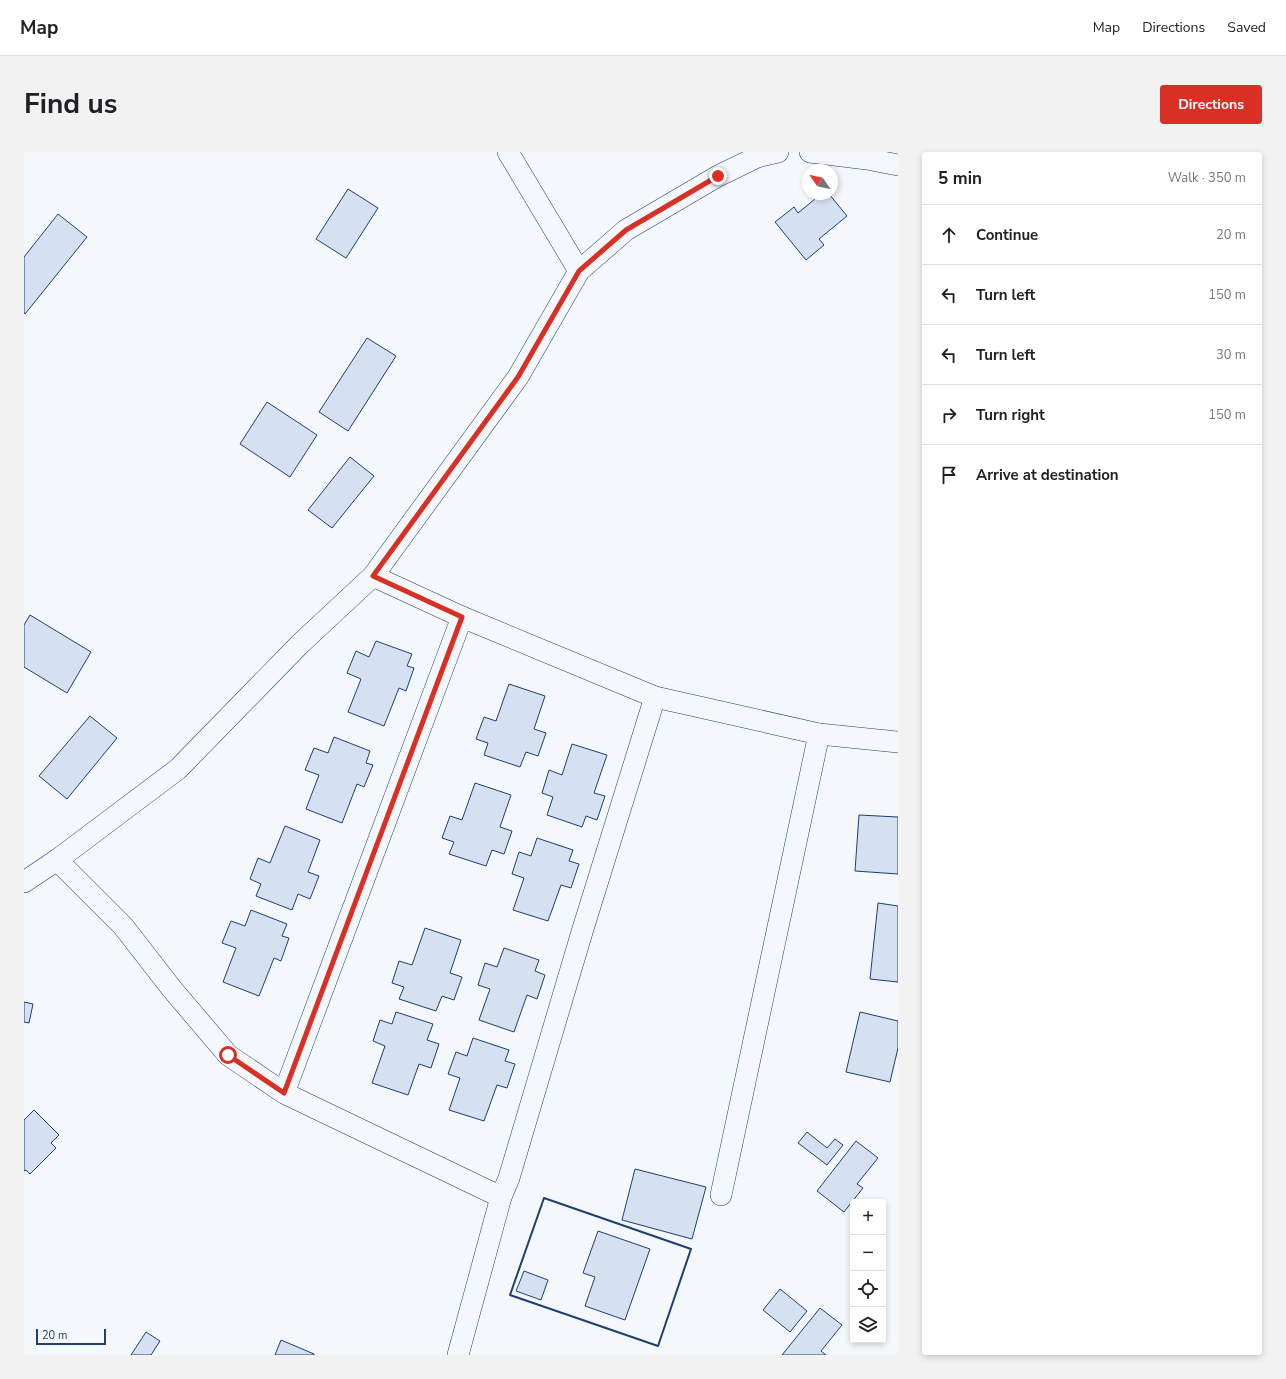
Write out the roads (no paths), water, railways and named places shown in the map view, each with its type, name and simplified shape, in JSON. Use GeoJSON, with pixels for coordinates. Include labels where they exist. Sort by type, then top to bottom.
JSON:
{"type":"FeatureCollection","features":[{"type":"Feature","properties":{"kind":"street"},"geometry":{"type":"LineString","coordinates":[[508,152],[579,271]]}},
{"type":"Feature","properties":{"kind":"street"},"geometry":{"type":"LineString","coordinates":[[24,882],[57,860],[178,769],[300,644],[373,576],[518,377],[579,271],[626,230],[718,176],[757,157],[778,152]]}},
{"type":"Feature","properties":{"kind":"street"},"geometry":{"type":"LineString","coordinates":[[810,152],[898,165]]}},
{"type":"Feature","properties":{"kind":"street"},"geometry":{"type":"LineString","coordinates":[[373,576],[462,617],[656,697],[819,734],[898,742]]}},
{"type":"Feature","properties":{"kind":"street"},"geometry":{"type":"LineString","coordinates":[[284,1093],[462,617]]}},
{"type":"Feature","properties":{"kind":"street"},"geometry":{"type":"LineString","coordinates":[[458,1355],[501,1197],[509,1178],[582,932],[656,697]]}},
{"type":"Feature","properties":{"kind":"street"},"geometry":{"type":"LineString","coordinates":[[722,1195],[819,734]]}},
{"type":"Feature","properties":{"kind":"street"},"geometry":{"type":"LineString","coordinates":[[57,860],[123,926],[172,989],[228,1055],[284,1093],[501,1197]]}}]}
